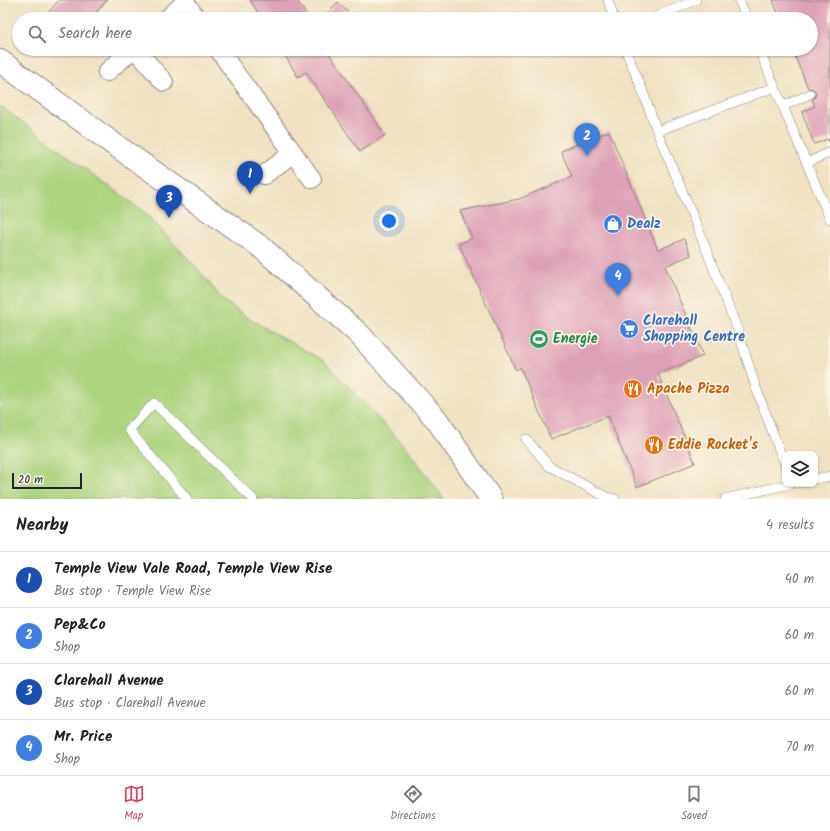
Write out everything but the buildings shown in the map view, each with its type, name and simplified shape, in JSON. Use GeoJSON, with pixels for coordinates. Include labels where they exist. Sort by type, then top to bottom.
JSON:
{"type":"FeatureCollection","features":[{"type":"Feature","properties":{"kind":"main road"},"geometry":{"type":"LineString","coordinates":[[0,61],[261,247],[360,334],[437,420],[491,499]]}},
{"type":"Feature","properties":{"kind":"street"},"geometry":{"type":"LineString","coordinates":[[174,12],[185,1],[192,12]]}},
{"type":"Feature","properties":{"kind":"street"},"geometry":{"type":"LineString","coordinates":[[107,72],[126,56]]}},
{"type":"Feature","properties":{"kind":"street"},"geometry":{"type":"LineString","coordinates":[[140,56],[164,82]]}},
{"type":"Feature","properties":{"kind":"street"},"geometry":{"type":"LineString","coordinates":[[223,56],[312,179]]}},
{"type":"Feature","properties":{"kind":"street"},"geometry":{"type":"LineString","coordinates":[[264,175],[293,153]]}},
{"type":"Feature","properties":{"kind":"lane"},"geometry":{"type":"LineString","coordinates":[[608,0],[612,12]]}},
{"type":"Feature","properties":{"kind":"lane"},"geometry":{"type":"LineString","coordinates":[[668,12],[696,0]]}},
{"type":"Feature","properties":{"kind":"lane"},"geometry":{"type":"LineString","coordinates":[[739,0],[744,12]]}},
{"type":"Feature","properties":{"kind":"lane"},"geometry":{"type":"LineString","coordinates":[[628,56],[657,131],[699,230],[738,331],[756,388],[782,457]]}},
{"type":"Feature","properties":{"kind":"lane"},"geometry":{"type":"LineString","coordinates":[[763,56],[774,87],[830,219]]}},
{"type":"Feature","properties":{"kind":"lane"},"geometry":{"type":"LineString","coordinates":[[657,131],[774,87]]}},
{"type":"Feature","properties":{"kind":"lane"},"geometry":{"type":"LineString","coordinates":[[783,106],[810,94]]}},
{"type":"Feature","properties":{"kind":"lane"},"geometry":{"type":"LineString","coordinates":[[806,163],[830,152]]}},
{"type":"Feature","properties":{"kind":"lane"},"geometry":{"type":"LineString","coordinates":[[187,499],[129,430],[154,403],[253,499]]}},
{"type":"Feature","properties":{"kind":"lane"},"geometry":{"type":"LineString","coordinates":[[526,439],[549,466],[606,497],[615,499]]}},
{"type":"Feature","properties":{"kind":"lane"},"geometry":{"type":"LineString","coordinates":[[818,478],[830,476]]}},
{"type":"Feature","properties":{"kind":"lane"},"geometry":{"type":"LineString","coordinates":[[725,499],[782,486]]}},
{"type":"Feature","properties":{"kind":"green space"},"geometry":{"type":"Polygon","coordinates":[[[0,106],[144,212],[198,269],[223,300],[249,319],[324,361],[408,450],[444,499],[0,499],[0,106]]]}},
{"type":"Feature","properties":{"kind":"place","name":"Pep&Co"},"geometry":{"type":"Point","coordinates":[587,156]}},
{"type":"Feature","properties":{"kind":"place","name":"Temple View Vale Road, Temple View Rise"},"geometry":{"type":"Point","coordinates":[250,194]}},
{"type":"Feature","properties":{"kind":"place","name":"Clarehall Avenue"},"geometry":{"type":"Point","coordinates":[169,218]}},
{"type":"Feature","properties":{"kind":"place","name":"Dealz"},"geometry":{"type":"Point","coordinates":[613,224]}},
{"type":"Feature","properties":{"kind":"place","name":"Mr. Price"},"geometry":{"type":"Point","coordinates":[618,296]}},
{"type":"Feature","properties":{"kind":"place","name":"Clarehall Shopping Centre"},"geometry":{"type":"Point","coordinates":[629,329]}},
{"type":"Feature","properties":{"kind":"place","name":"Energie"},"geometry":{"type":"Point","coordinates":[539,339]}},
{"type":"Feature","properties":{"kind":"place","name":"Apache Pizza"},"geometry":{"type":"Point","coordinates":[633,389]}},
{"type":"Feature","properties":{"kind":"place","name":"Eddie Rocket's"},"geometry":{"type":"Point","coordinates":[654,445]}}]}
